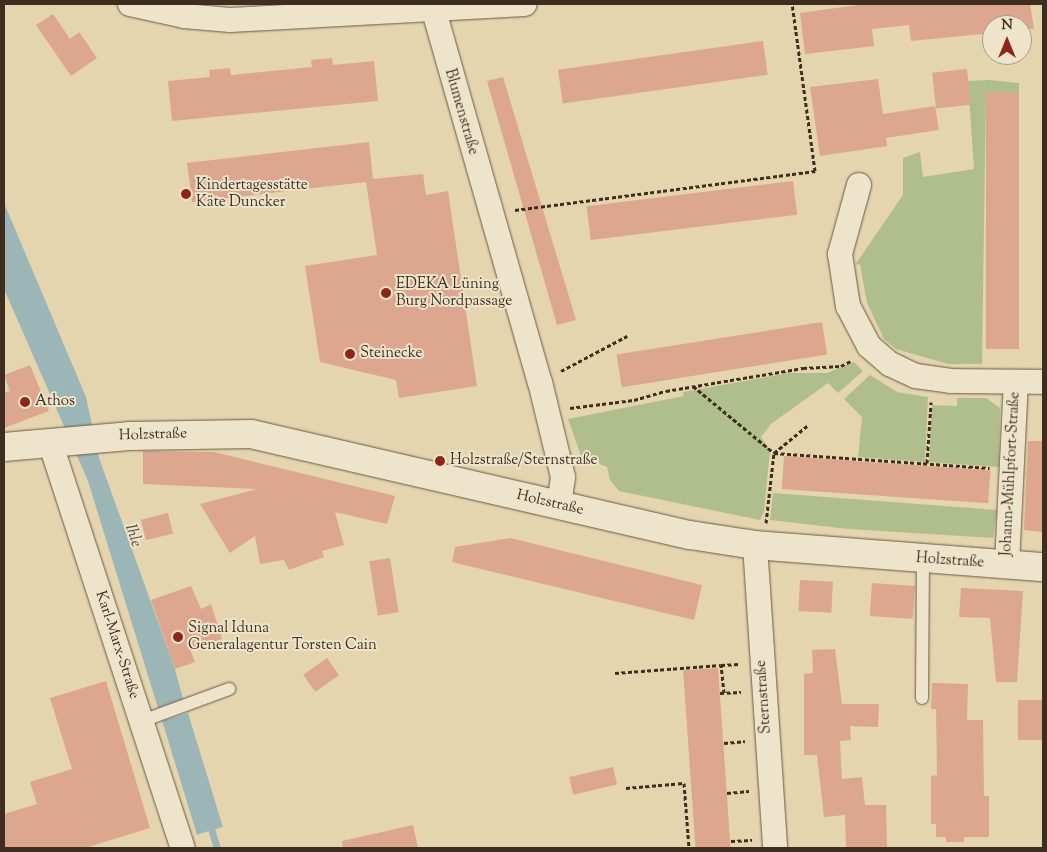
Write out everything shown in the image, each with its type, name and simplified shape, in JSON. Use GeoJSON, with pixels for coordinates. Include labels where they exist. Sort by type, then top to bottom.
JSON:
{"type":"FeatureCollection","features":[{"type":"Feature","properties":{"kind":"street"},"geometry":{"type":"LineString","coordinates":[[130,4],[184,16],[230,20],[525,4]]}},
{"type":"Feature","properties":{"kind":"street","name":"Blumenstraße"},"geometry":{"type":"LineString","coordinates":[[432,8],[489,213],[540,382],[563,477],[559,506]]}},
{"type":"Feature","properties":{"kind":"street","name":"Johann-Mühlpfort-Straße"},"geometry":{"type":"LineString","coordinates":[[859,185],[840,254],[848,306],[869,346],[890,364],[916,376],[1016,383],[1043,382]]}},
{"type":"Feature","properties":{"kind":"street","name":"Johann-Mühlpfort-Straße"},"geometry":{"type":"LineString","coordinates":[[1006,564],[1016,383]]}},
{"type":"Feature","properties":{"kind":"street","name":"Holzstraße"},"geometry":{"type":"LineString","coordinates":[[4,447],[103,438],[250,434],[690,535],[761,536],[923,559],[1043,567]]}},
{"type":"Feature","properties":{"kind":"street","name":"Karl-Marx-Straße"},"geometry":{"type":"LineString","coordinates":[[55,442],[151,718],[183,848]]}},
{"type":"Feature","properties":{"kind":"street","name":"Sternstraße"},"geometry":{"type":"LineString","coordinates":[[761,536],[767,844]]}},
{"type":"Feature","properties":{"kind":"lane"},"geometry":{"type":"LineString","coordinates":[[922,698],[923,559]]}},
{"type":"Feature","properties":{"kind":"lane"},"geometry":{"type":"LineString","coordinates":[[151,718],[229,689]]}},
{"type":"Feature","properties":{"kind":"path"},"geometry":{"type":"LineString","coordinates":[[489,213],[815,171],[792,4]]}},
{"type":"Feature","properties":{"kind":"path"},"geometry":{"type":"LineString","coordinates":[[540,382],[627,336]]}},
{"type":"Feature","properties":{"kind":"path"},"geometry":{"type":"LineString","coordinates":[[547,412],[634,400],[693,386],[803,368],[842,366],[869,346]]}},
{"type":"Feature","properties":{"kind":"path"},"geometry":{"type":"LineString","coordinates":[[693,386],[774,453],[992,469]]}},
{"type":"Feature","properties":{"kind":"path"},"geometry":{"type":"LineString","coordinates":[[927,463],[932,394]]}},
{"type":"Feature","properties":{"kind":"path"},"geometry":{"type":"LineString","coordinates":[[761,536],[774,453],[807,426]]}},
{"type":"Feature","properties":{"kind":"path"},"geometry":{"type":"LineString","coordinates":[[615,673],[748,663]]}},
{"type":"Feature","properties":{"kind":"path"},"geometry":{"type":"LineString","coordinates":[[721,665],[722,694],[750,692]]}},
{"type":"Feature","properties":{"kind":"path"},"geometry":{"type":"LineString","coordinates":[[724,743],[753,741]]}},
{"type":"Feature","properties":{"kind":"path"},"geometry":{"type":"LineString","coordinates":[[626,788],[684,783],[689,848]]}},
{"type":"Feature","properties":{"kind":"path"},"geometry":{"type":"LineString","coordinates":[[727,793],[757,791]]}},
{"type":"Feature","properties":{"kind":"path"},"geometry":{"type":"LineString","coordinates":[[731,841],[767,844]]}},
{"type":"Feature","properties":{"kind":"green space"},"geometry":{"type":"Polygon","coordinates":[[[989,80],[1019,83],[1019,92],[986,92],[982,364],[948,364],[896,349],[884,339],[867,303],[860,264],[855,265],[903,195],[903,158],[920,152],[923,177],[974,169],[968,81],[989,80]]]}},
{"type":"Feature","properties":{"kind":"green space"},"geometry":{"type":"Polygon","coordinates":[[[854,362],[863,371],[838,393],[828,383],[771,424],[761,437],[770,450],[764,512],[760,520],[619,491],[610,480],[607,467],[581,456],[568,419],[684,396],[683,392],[789,373],[827,373],[854,362]]]}},
{"type":"Feature","properties":{"kind":"green space"},"geometry":{"type":"Polygon","coordinates":[[[870,375],[897,392],[928,397],[925,462],[858,457],[862,417],[844,399],[870,375]]]}},
{"type":"Feature","properties":{"kind":"green space"},"geometry":{"type":"Polygon","coordinates":[[[957,398],[986,398],[1000,408],[999,467],[929,462],[932,405],[957,406],[957,398]]]}},
{"type":"Feature","properties":{"kind":"green space"},"geometry":{"type":"Polygon","coordinates":[[[773,493],[997,510],[993,538],[848,529],[770,520],[773,493]]]}},
{"type":"Feature","properties":{"kind":"water"},"geometry":{"type":"Polygon","coordinates":[[[4,203],[86,397],[99,458],[175,669],[183,699],[158,708],[88,481],[4,289],[4,203]]]}},
{"type":"Feature","properties":{"kind":"water"},"geometry":{"type":"Polygon","coordinates":[[[188,713],[223,827],[197,835],[162,721],[188,713]]]}},
{"type":"Feature","properties":{"kind":"building"},"geometry":{"type":"Polygon","coordinates":[[[865,4],[1030,4],[1032,15],[982,15],[982,34],[911,41],[909,25],[872,29],[874,46],[805,54],[800,13],[865,4]]]}},
{"type":"Feature","properties":{"kind":"building"},"geometry":{"type":"Polygon","coordinates":[[[53,14],[70,39],[79,32],[97,58],[71,76],[36,25],[53,14]]]}},
{"type":"Feature","properties":{"kind":"building"},"geometry":{"type":"Polygon","coordinates":[[[763,41],[768,75],[563,103],[558,70],[763,41]]]}},
{"type":"Feature","properties":{"kind":"building"},"geometry":{"type":"Polygon","coordinates":[[[332,58],[333,65],[374,61],[378,101],[172,121],[168,81],[210,77],[209,70],[230,68],[231,75],[312,67],[311,60],[332,58]]]}},
{"type":"Feature","properties":{"kind":"building"},"geometry":{"type":"Polygon","coordinates":[[[967,69],[971,105],[936,108],[932,73],[967,69]]]}},
{"type":"Feature","properties":{"kind":"building"},"geometry":{"type":"Polygon","coordinates":[[[503,77],[576,320],[557,325],[487,81],[503,77]]]}},
{"type":"Feature","properties":{"kind":"building"},"geometry":{"type":"Polygon","coordinates":[[[878,79],[883,114],[935,106],[939,130],[886,138],[887,146],[820,156],[810,87],[878,79]]]}},
{"type":"Feature","properties":{"kind":"building"},"geometry":{"type":"Polygon","coordinates":[[[986,92],[1019,92],[1019,349],[986,349],[986,92]]]}},
{"type":"Feature","properties":{"kind":"building","name":"EDEKA Lüning Burg Nordpassage"},"geometry":{"type":"Polygon","coordinates":[[[369,142],[373,179],[423,174],[426,195],[448,191],[477,386],[399,398],[396,380],[320,362],[305,266],[377,255],[366,182],[192,202],[187,163],[369,142]]]}},
{"type":"Feature","properties":{"kind":"building"},"geometry":{"type":"Polygon","coordinates":[[[793,181],[797,215],[591,240],[587,206],[793,181]]]}},
{"type":"Feature","properties":{"kind":"building"},"geometry":{"type":"Polygon","coordinates":[[[822,322],[827,355],[622,387],[617,355],[822,322]]]}},
{"type":"Feature","properties":{"kind":"building","name":"Athos"},"geometry":{"type":"Polygon","coordinates":[[[30,365],[49,411],[4,428],[4,393],[10,391],[4,375],[30,365]]]}},
{"type":"Feature","properties":{"kind":"building"},"geometry":{"type":"Polygon","coordinates":[[[1028,441],[1043,441],[1043,532],[1024,530],[1028,441]]]}},
{"type":"Feature","properties":{"kind":"building"},"geometry":{"type":"Polygon","coordinates":[[[143,451],[214,452],[395,496],[387,524],[335,512],[344,545],[322,551],[324,557],[289,570],[284,560],[260,564],[255,536],[230,553],[200,504],[257,489],[143,484],[143,451]]]}},
{"type":"Feature","properties":{"kind":"building"},"geometry":{"type":"Polygon","coordinates":[[[784,456],[990,470],[988,503],[782,489],[784,456]]]}},
{"type":"Feature","properties":{"kind":"building"},"geometry":{"type":"Polygon","coordinates":[[[168,513],[173,533],[146,540],[141,520],[168,513]]]}},
{"type":"Feature","properties":{"kind":"building"},"geometry":{"type":"Polygon","coordinates":[[[510,538],[702,585],[694,620],[452,562],[455,547],[510,538]]]}},
{"type":"Feature","properties":{"kind":"building"},"geometry":{"type":"Polygon","coordinates":[[[390,558],[399,612],[378,616],[369,561],[390,558]]]}},
{"type":"Feature","properties":{"kind":"building"},"geometry":{"type":"Polygon","coordinates":[[[800,580],[833,582],[831,613],[798,611],[800,580]]]}},
{"type":"Feature","properties":{"kind":"building"},"geometry":{"type":"Polygon","coordinates":[[[872,583],[915,586],[913,619],[870,616],[872,583]]]}},
{"type":"Feature","properties":{"kind":"building"},"geometry":{"type":"Polygon","coordinates":[[[191,586],[201,609],[211,604],[222,639],[190,649],[195,662],[175,669],[151,600],[191,586]]]}},
{"type":"Feature","properties":{"kind":"building"},"geometry":{"type":"Polygon","coordinates":[[[961,588],[1023,591],[1017,682],[996,682],[990,618],[959,617],[961,588]]]}},
{"type":"Feature","properties":{"kind":"building"},"geometry":{"type":"Polygon","coordinates":[[[835,649],[842,704],[879,704],[878,727],[850,726],[851,740],[840,741],[842,779],[862,777],[865,805],[886,805],[887,848],[846,848],[845,815],[824,817],[817,755],[804,755],[804,674],[813,673],[812,650],[835,649]]]}},
{"type":"Feature","properties":{"kind":"building"},"geometry":{"type":"Polygon","coordinates":[[[327,658],[339,675],[315,692],[303,675],[327,658]]]}},
{"type":"Feature","properties":{"kind":"building"},"geometry":{"type":"Polygon","coordinates":[[[718,668],[731,848],[696,848],[683,670],[718,668]]]}},
{"type":"Feature","properties":{"kind":"building"},"geometry":{"type":"Polygon","coordinates":[[[106,681],[150,828],[85,848],[4,848],[4,814],[37,804],[30,782],[72,769],[50,698],[106,681]]]}},
{"type":"Feature","properties":{"kind":"building"},"geometry":{"type":"Polygon","coordinates":[[[932,683],[968,684],[967,720],[983,720],[984,796],[989,796],[989,837],[964,837],[964,842],[946,842],[946,837],[936,837],[936,824],[931,824],[931,776],[937,775],[936,709],[931,709],[932,683]]]}},
{"type":"Feature","properties":{"kind":"building"},"geometry":{"type":"Polygon","coordinates":[[[1018,700],[1043,700],[1043,740],[1018,740],[1018,700]]]}},
{"type":"Feature","properties":{"kind":"building"},"geometry":{"type":"Polygon","coordinates":[[[613,767],[617,785],[573,795],[569,777],[613,767]]]}},
{"type":"Feature","properties":{"kind":"building"},"geometry":{"type":"Polygon","coordinates":[[[413,825],[418,848],[343,848],[342,841],[413,825]]]}},
{"type":"Feature","properties":{"kind":"waterway","name":"Ihle"},"geometry":{"type":"LineString","coordinates":[[209,822],[217,848]]}},
{"type":"Feature","properties":{"kind":"place","name":"Kindertagesstätte Käte Duncker"},"geometry":{"type":"Point","coordinates":[186,194]}},
{"type":"Feature","properties":{"kind":"place","name":"EDEKA Lüning Burg Nordpassage"},"geometry":{"type":"Point","coordinates":[386,293]}},
{"type":"Feature","properties":{"kind":"place","name":"Steinecke"},"geometry":{"type":"Point","coordinates":[350,354]}},
{"type":"Feature","properties":{"kind":"place","name":"Athos"},"geometry":{"type":"Point","coordinates":[25,402]}},
{"type":"Feature","properties":{"kind":"place","name":"Holzstraße/Sternstraße"},"geometry":{"type":"Point","coordinates":[440,461]}},
{"type":"Feature","properties":{"kind":"place","name":"Signal Iduna Generalagentur Torsten Cain"},"geometry":{"type":"Point","coordinates":[178,637]}}]}
